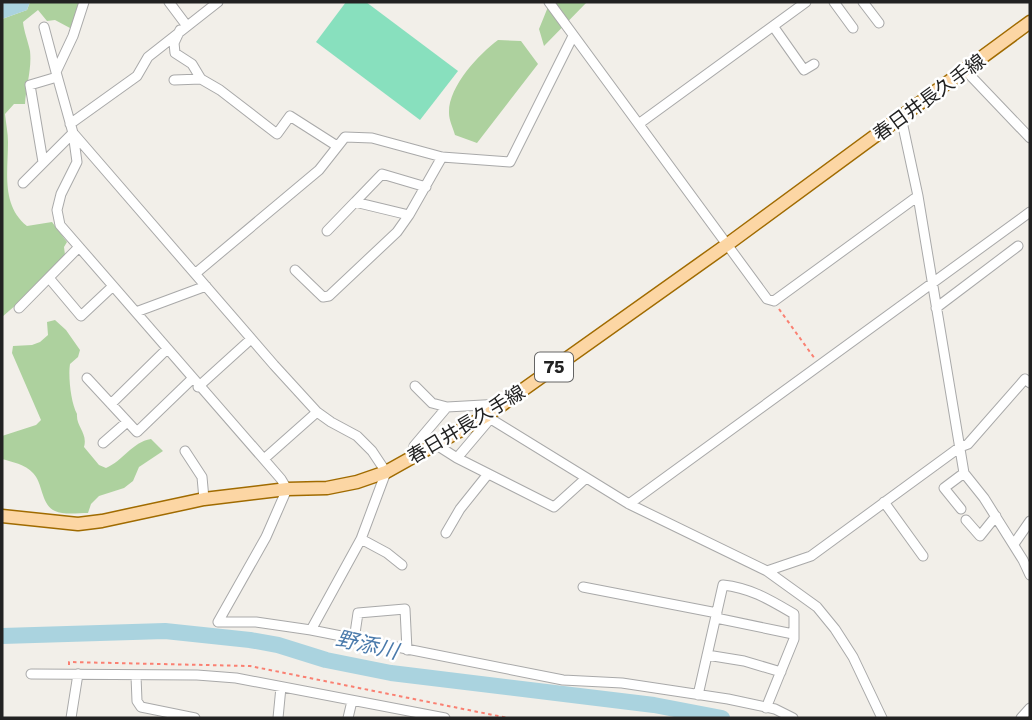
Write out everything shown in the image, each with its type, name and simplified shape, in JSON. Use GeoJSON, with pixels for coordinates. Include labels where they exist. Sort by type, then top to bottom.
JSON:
{"type":"FeatureCollection","features":[{"type":"Feature","properties":{"kind":"main road","name":"春日井長久手線"},"geometry":{"type":"LineString","coordinates":[[2,516],[78,524],[204,499],[286,489],[327,488],[386,472],[488,417],[502,404],[727,244],[1030,22]]}},
{"type":"Feature","properties":{"kind":"street"},"geometry":{"type":"LineString","coordinates":[[43,162],[30,85],[56,74],[84,2]]}},
{"type":"Feature","properties":{"kind":"street"},"geometry":{"type":"LineString","coordinates":[[169,2],[184,28]]}},
{"type":"Feature","properties":{"kind":"street"},"geometry":{"type":"LineString","coordinates":[[23,183],[72,129],[137,76],[148,57],[218,2]]}},
{"type":"Feature","properties":{"kind":"street"},"geometry":{"type":"LineString","coordinates":[[549,2],[767,299],[774,301],[918,196]]}},
{"type":"Feature","properties":{"kind":"street"},"geometry":{"type":"LineString","coordinates":[[640,123],[806,2]]}},
{"type":"Feature","properties":{"kind":"street"},"geometry":{"type":"LineString","coordinates":[[834,2],[853,28]]}},
{"type":"Feature","properties":{"kind":"street"},"geometry":{"type":"LineString","coordinates":[[863,2],[878,23]]}},
{"type":"Feature","properties":{"kind":"street"},"geometry":{"type":"LineString","coordinates":[[773,26],[804,70],[814,64]]}},
{"type":"Feature","properties":{"kind":"street"},"geometry":{"type":"LineString","coordinates":[[44,27],[72,129],[77,162],[61,194],[57,210],[60,225],[264,459],[286,489],[267,537],[218,622],[256,622],[312,630],[563,680],[622,683],[698,695],[766,708],[793,718]]}},
{"type":"Feature","properties":{"kind":"street"},"geometry":{"type":"LineString","coordinates":[[184,28],[174,43],[175,53],[192,64],[201,79],[220,90],[277,134],[290,116],[337,146]]}},
{"type":"Feature","properties":{"kind":"street"},"geometry":{"type":"LineString","coordinates":[[196,274],[319,170],[345,137],[372,138],[442,157],[510,162],[573,36]]}},
{"type":"Feature","properties":{"kind":"street"},"geometry":{"type":"LineString","coordinates":[[966,71],[1030,138]]}},
{"type":"Feature","properties":{"kind":"street"},"geometry":{"type":"LineString","coordinates":[[174,80],[201,79]]}},
{"type":"Feature","properties":{"kind":"street"},"geometry":{"type":"LineString","coordinates":[[901,117],[918,196],[964,473],[996,516],[1030,575]]}},
{"type":"Feature","properties":{"kind":"street"},"geometry":{"type":"LineString","coordinates":[[72,129],[251,339],[317,412],[357,436],[372,451],[386,472],[360,539],[312,630]]}},
{"type":"Feature","properties":{"kind":"street"},"geometry":{"type":"LineString","coordinates":[[295,270],[323,297],[329,296],[397,232],[410,215],[442,157]]}},
{"type":"Feature","properties":{"kind":"street"},"geometry":{"type":"LineString","coordinates":[[327,231],[382,174],[426,187]]}},
{"type":"Feature","properties":{"kind":"street"},"geometry":{"type":"LineString","coordinates":[[355,202],[410,215]]}},
{"type":"Feature","properties":{"kind":"street"},"geometry":{"type":"LineString","coordinates":[[629,505],[1030,212]]}},
{"type":"Feature","properties":{"kind":"street"},"geometry":{"type":"LineString","coordinates":[[936,308],[1018,246]]}},
{"type":"Feature","properties":{"kind":"street"},"geometry":{"type":"LineString","coordinates":[[19,309],[79,247]]}},
{"type":"Feature","properties":{"kind":"street"},"geometry":{"type":"LineString","coordinates":[[49,278],[81,316],[113,286]]}},
{"type":"Feature","properties":{"kind":"street"},"geometry":{"type":"LineString","coordinates":[[136,312],[206,286]]}},
{"type":"Feature","properties":{"kind":"street"},"geometry":{"type":"LineString","coordinates":[[87,378],[137,432],[251,339]]}},
{"type":"Feature","properties":{"kind":"street"},"geometry":{"type":"LineString","coordinates":[[111,404],[167,349]]}},
{"type":"Feature","properties":{"kind":"street"},"geometry":{"type":"LineString","coordinates":[[767,571],[811,556],[960,447],[968,444],[1025,379],[1030,383]]}},
{"type":"Feature","properties":{"kind":"street"},"geometry":{"type":"LineString","coordinates":[[415,386],[432,403],[447,407],[502,404]]}},
{"type":"Feature","properties":{"kind":"street"},"geometry":{"type":"LineString","coordinates":[[417,454],[414,446],[447,407]]}},
{"type":"Feature","properties":{"kind":"street"},"geometry":{"type":"LineString","coordinates":[[264,459],[317,412]]}},
{"type":"Feature","properties":{"kind":"street"},"geometry":{"type":"LineString","coordinates":[[457,458],[488,417],[629,505],[767,571],[817,607],[835,629],[864,676],[882,718]]}},
{"type":"Feature","properties":{"kind":"street"},"geometry":{"type":"LineString","coordinates":[[103,443],[127,422]]}},
{"type":"Feature","properties":{"kind":"street"},"geometry":{"type":"LineString","coordinates":[[435,444],[554,507],[585,479]]}},
{"type":"Feature","properties":{"kind":"street"},"geometry":{"type":"LineString","coordinates":[[185,451],[202,477],[204,499]]}},
{"type":"Feature","properties":{"kind":"street"},"geometry":{"type":"LineString","coordinates":[[961,509],[944,488],[964,473]]}},
{"type":"Feature","properties":{"kind":"street"},"geometry":{"type":"LineString","coordinates":[[446,533],[460,509],[488,474]]}},
{"type":"Feature","properties":{"kind":"street"},"geometry":{"type":"LineString","coordinates":[[884,502],[923,556]]}},
{"type":"Feature","properties":{"kind":"street"},"geometry":{"type":"LineString","coordinates":[[966,520],[980,536],[996,516]]}},
{"type":"Feature","properties":{"kind":"street"},"geometry":{"type":"LineString","coordinates":[[1014,544],[1030,521]]}},
{"type":"Feature","properties":{"kind":"street"},"geometry":{"type":"LineString","coordinates":[[360,539],[387,553],[402,565]]}},
{"type":"Feature","properties":{"kind":"street"},"geometry":{"type":"LineString","coordinates":[[698,695],[723,585],[738,587],[759,593],[794,614],[794,639],[766,708]]}},
{"type":"Feature","properties":{"kind":"street"},"geometry":{"type":"LineString","coordinates":[[583,587],[793,634]]}},
{"type":"Feature","properties":{"kind":"street"},"geometry":{"type":"LineString","coordinates":[[354,640],[358,613],[405,609],[407,650]]}},
{"type":"Feature","properties":{"kind":"street"},"geometry":{"type":"LineString","coordinates":[[707,655],[781,672]]}},
{"type":"Feature","properties":{"kind":"street"},"geometry":{"type":"LineString","coordinates":[[31,674],[197,675],[236,678],[445,718]]}},
{"type":"Feature","properties":{"kind":"street"},"geometry":{"type":"LineString","coordinates":[[71,718],[78,674]]}},
{"type":"Feature","properties":{"kind":"street"},"geometry":{"type":"LineString","coordinates":[[136,676],[137,701],[141,707],[195,718]]}},
{"type":"Feature","properties":{"kind":"street"},"geometry":{"type":"LineString","coordinates":[[278,718],[281,687]]}},
{"type":"Feature","properties":{"kind":"street"},"geometry":{"type":"LineString","coordinates":[[348,718],[352,701]]}},
{"type":"Feature","properties":{"kind":"street"},"geometry":{"type":"LineString","coordinates":[[1021,718],[1030,708]]}},
{"type":"Feature","properties":{"kind":"path"},"geometry":{"type":"LineString","coordinates":[[774,301],[819,365]]}},
{"type":"Feature","properties":{"kind":"green space"},"geometry":{"type":"Polygon","coordinates":[[[30,2],[81,2],[74,24],[70,28],[55,20],[47,21],[38,10],[23,22],[30,51],[25,104],[14,104],[5,114],[8,139],[7,176],[13,208],[27,226],[52,222],[67,242],[64,247],[65,255],[2,317],[2,19],[27,10],[30,2]]]}},
{"type":"Feature","properties":{"kind":"green space"},"geometry":{"type":"Polygon","coordinates":[[[346,2],[366,2],[458,71],[420,120],[316,42],[346,2]]]}},
{"type":"Feature","properties":{"kind":"green space"},"geometry":{"type":"Polygon","coordinates":[[[550,2],[587,2],[544,46],[539,29],[550,2]]]}},
{"type":"Feature","properties":{"kind":"green space"},"geometry":{"type":"Polygon","coordinates":[[[498,40],[521,41],[538,64],[477,143],[455,135],[449,116],[450,103],[466,72],[498,40]]]}},
{"type":"Feature","properties":{"kind":"green space"},"geometry":{"type":"Polygon","coordinates":[[[55,320],[80,350],[78,357],[70,364],[69,376],[84,447],[99,465],[106,468],[144,441],[151,439],[163,451],[139,467],[133,481],[124,488],[99,496],[91,504],[88,513],[66,513],[50,508],[33,473],[22,465],[2,459],[2,436],[36,425],[41,420],[12,353],[13,346],[40,342],[48,335],[47,322],[55,320]]]}},
{"type":"Feature","properties":{"kind":"water"},"geometry":{"type":"Polygon","coordinates":[[[2,2],[30,2],[27,10],[2,19],[2,2]]]}},
{"type":"Feature","properties":{"kind":"waterway","name":"野添川"},"geometry":{"type":"LineString","coordinates":[[2,636],[165,631],[250,640],[278,645],[326,660],[391,673],[654,705],[722,718]]}}]}
